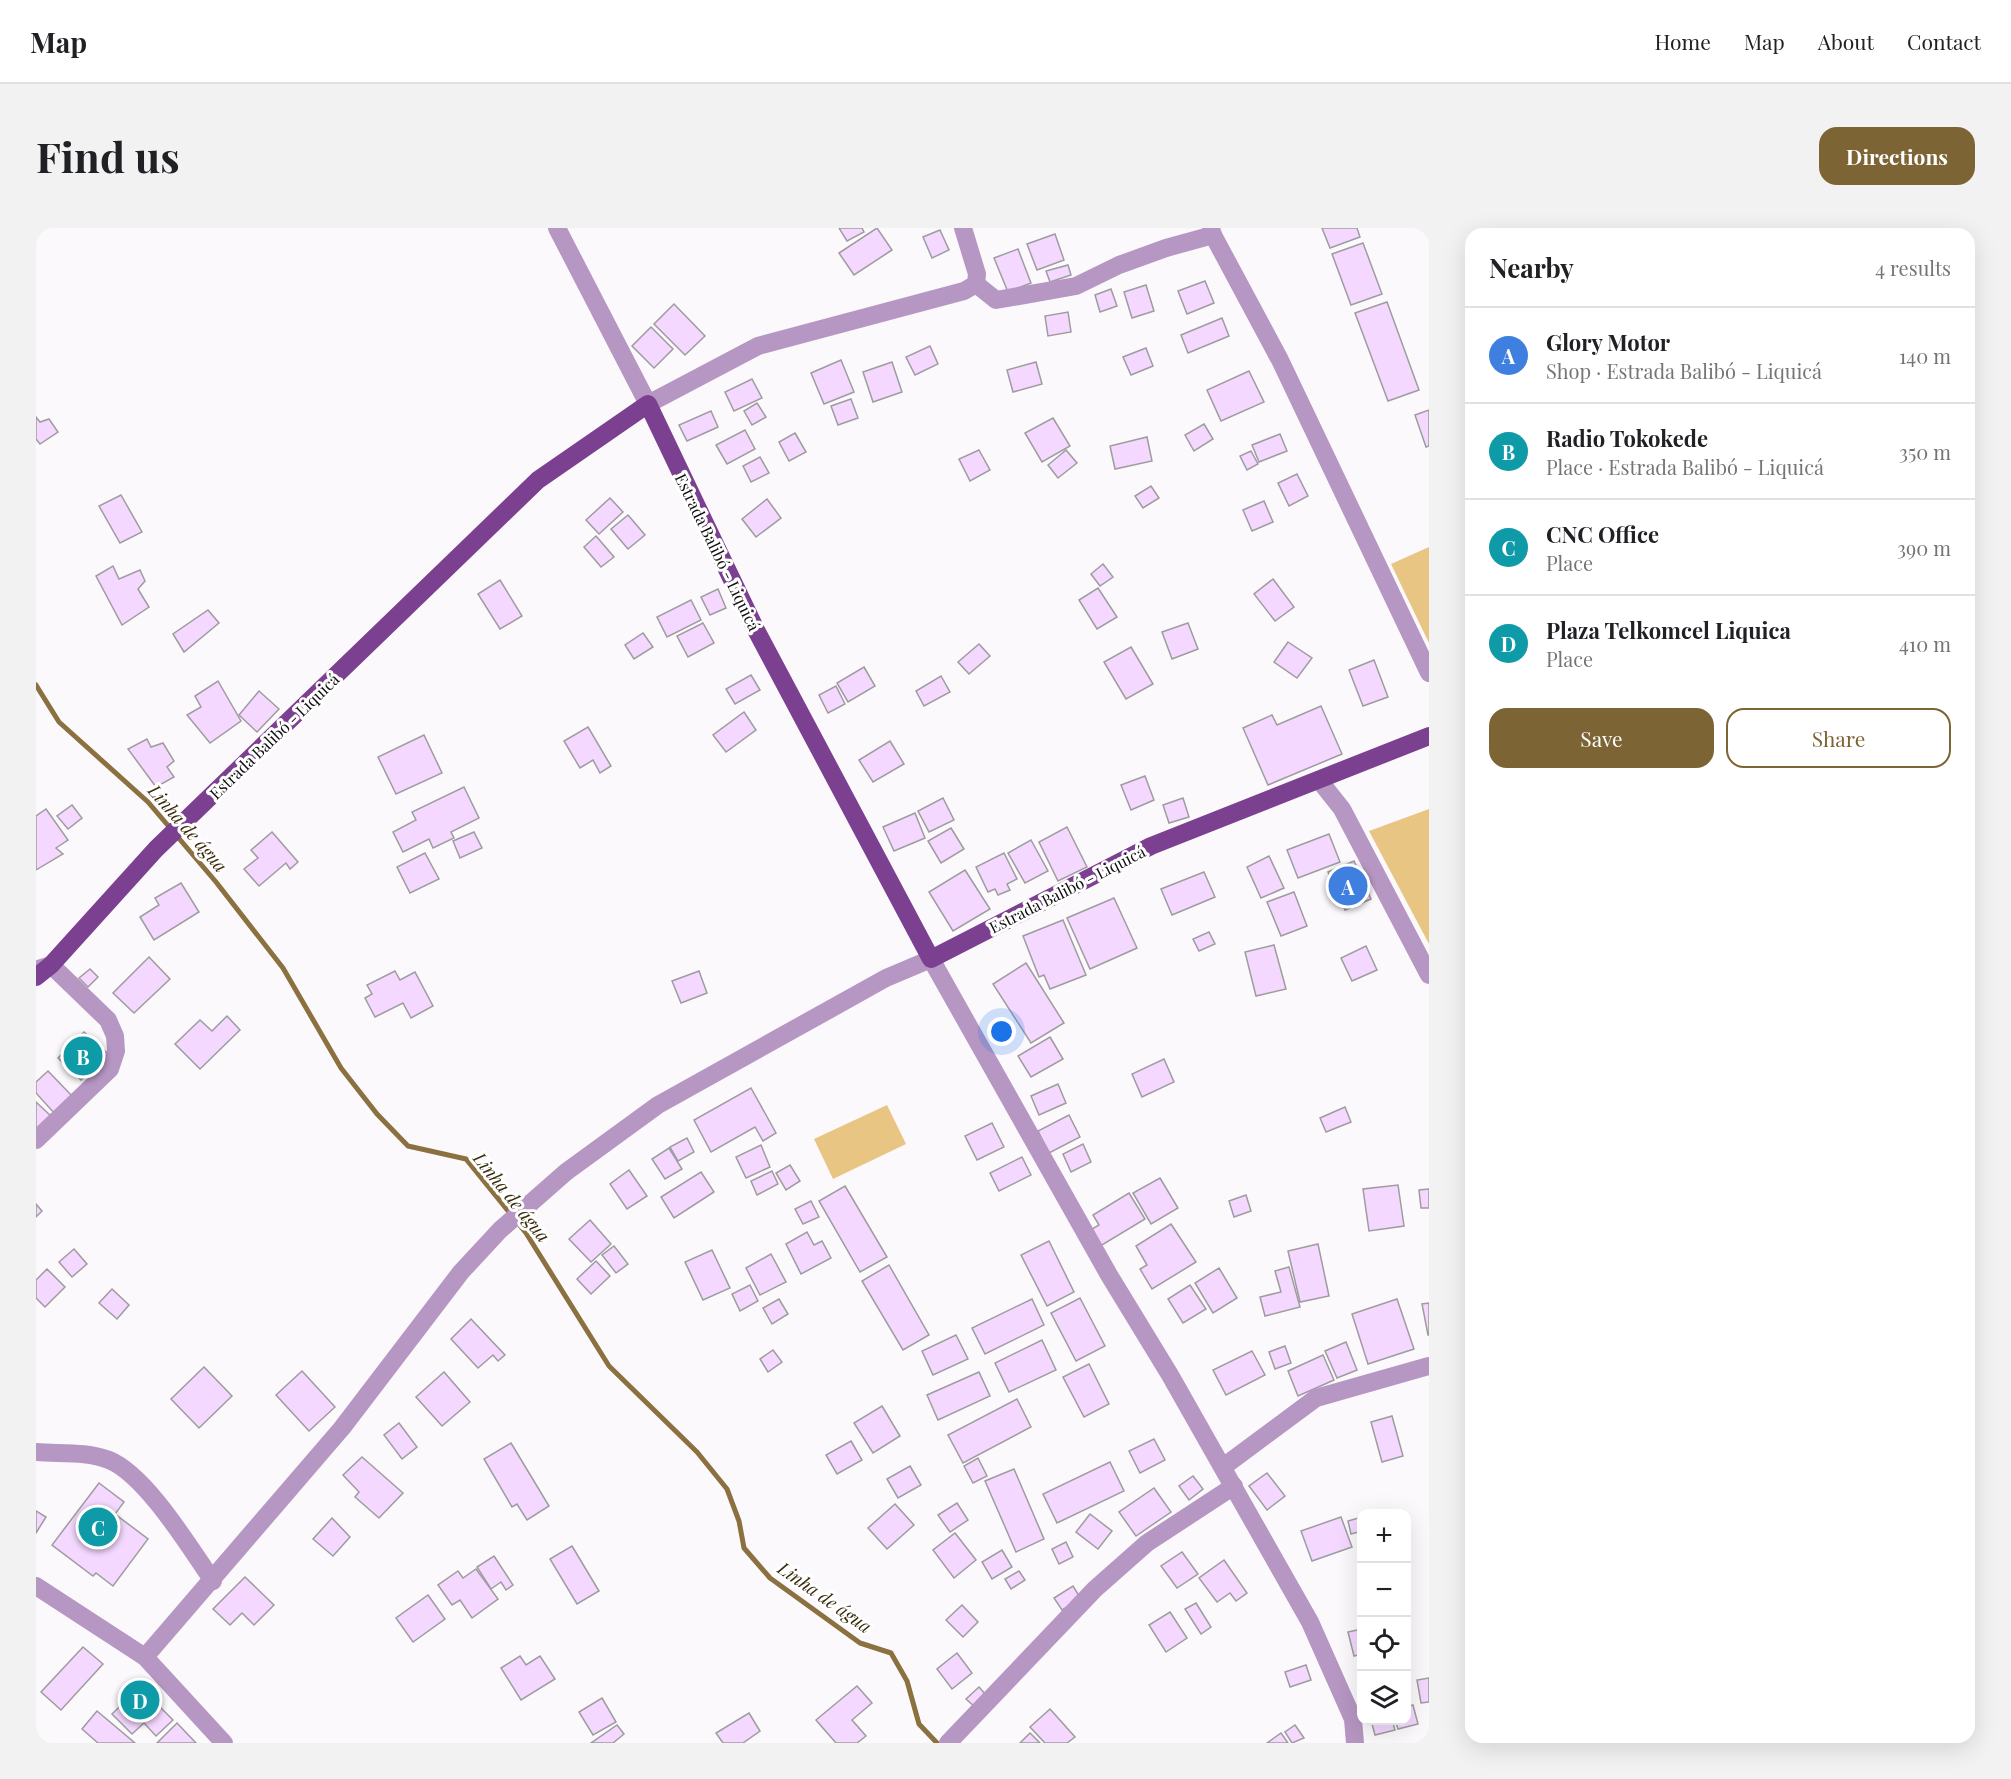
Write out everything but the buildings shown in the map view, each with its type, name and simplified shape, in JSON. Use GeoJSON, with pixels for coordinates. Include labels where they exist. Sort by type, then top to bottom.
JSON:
{"type":"FeatureCollection","features":[{"type":"Feature","properties":{"kind":"main road","name":"Estrada Balibó - Liquicá"},"geometry":{"type":"LineString","coordinates":[[36,977],[156,849],[538,480],[648,404],[756,630],[931,959],[1151,846],[1429,736]]}},
{"type":"Feature","properties":{"kind":"street"},"geometry":{"type":"LineString","coordinates":[[557,228],[648,404],[758,346],[964,291],[976,284]]}},
{"type":"Feature","properties":{"kind":"street"},"geometry":{"type":"LineString","coordinates":[[963,228],[977,274],[976,284]]}},
{"type":"Feature","properties":{"kind":"street"},"geometry":{"type":"LineString","coordinates":[[976,284],[996,300],[1076,286],[1156,252],[1212,232],[1280,360],[1429,674]]}},
{"type":"Feature","properties":{"kind":"street"},"geometry":{"type":"LineString","coordinates":[[1319,780],[1342,809],[1429,975]]}},
{"type":"Feature","properties":{"kind":"street"},"geometry":{"type":"LineString","coordinates":[[145,1658],[342,1428],[461,1272],[500,1230],[566,1172],[658,1105],[886,978],[931,959],[1109,1275],[1223,1467],[1310,1622],[1353,1719],[1356,1743]]}},
{"type":"Feature","properties":{"kind":"street"},"geometry":{"type":"LineString","coordinates":[[36,1140],[110,1070],[116,1051],[115,1036],[108,1020],[43,967]]}},
{"type":"Feature","properties":{"kind":"street"},"geometry":{"type":"LineString","coordinates":[[1223,1467],[1316,1398],[1429,1366]]}},
{"type":"Feature","properties":{"kind":"street"},"geometry":{"type":"LineString","coordinates":[[36,1452],[90,1455],[110,1461],[131,1475],[166,1516],[213,1581]]}},
{"type":"Feature","properties":{"kind":"street"},"geometry":{"type":"LineString","coordinates":[[949,1742],[1095,1588],[1147,1543],[1234,1486]]}},
{"type":"Feature","properties":{"kind":"street"},"geometry":{"type":"LineString","coordinates":[[36,1586],[145,1658],[224,1743]]}},
{"type":"Feature","properties":{"kind":"shaded area"},"geometry":{"type":"Polygon","coordinates":[[[1429,547],[1429,643],[1391,564],[1429,547]]]}},
{"type":"Feature","properties":{"kind":"shaded area"},"geometry":{"type":"Polygon","coordinates":[[[1429,809],[1429,944],[1369,831],[1429,809]]]}},
{"type":"Feature","properties":{"kind":"shaded area"},"geometry":{"type":"Polygon","coordinates":[[[887,1105],[906,1144],[833,1179],[814,1139],[887,1105]]]}},
{"type":"Feature","properties":{"kind":"waterway","name":"Linha de água"},"geometry":{"type":"LineString","coordinates":[[36,685],[59,722],[148,802],[216,882],[283,968],[341,1068],[377,1114],[408,1146],[466,1159],[526,1233],[609,1366],[697,1452],[727,1489],[739,1521],[744,1548],[770,1578],[860,1643],[891,1653],[907,1681],[919,1724],[937,1743]]}},
{"type":"Feature","properties":{"kind":"place","name":"Glory Motor"},"geometry":{"type":"Point","coordinates":[1348,886]}},
{"type":"Feature","properties":{"kind":"place","name":"Radio Tokokede"},"geometry":{"type":"Point","coordinates":[83,1056]}},
{"type":"Feature","properties":{"kind":"place","name":"CNC Office"},"geometry":{"type":"Point","coordinates":[98,1527]}},
{"type":"Feature","properties":{"kind":"place","name":"Plaza Telkomcel Liquica"},"geometry":{"type":"Point","coordinates":[140,1700]}}]}
